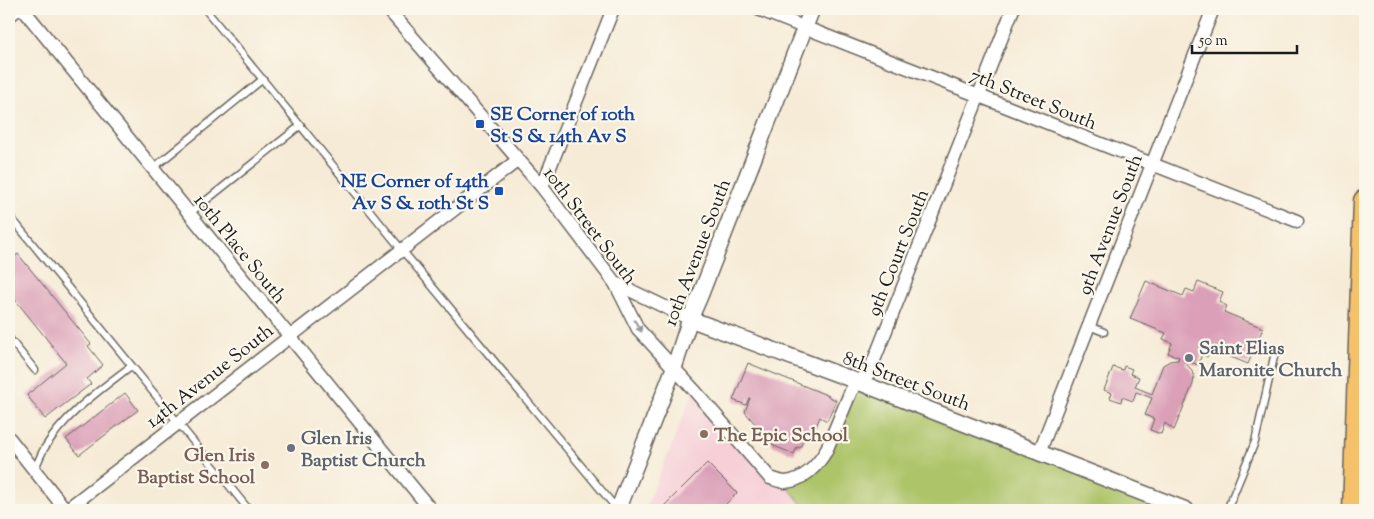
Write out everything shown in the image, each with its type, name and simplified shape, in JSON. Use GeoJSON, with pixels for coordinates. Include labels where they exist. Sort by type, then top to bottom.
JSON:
{"type":"FeatureCollection","features":[{"type":"Feature","properties":{"kind":"highway"},"geometry":{"type":"LineString","coordinates":[[1354,510],[1365,201]]}},
{"type":"Feature","properties":{"kind":"street"},"geometry":{"type":"LineString","coordinates":[[9,16],[18,9]]}},
{"type":"Feature","properties":{"kind":"street","name":"10th Place South"},"geometry":{"type":"LineString","coordinates":[[23,9],[430,510]]}},
{"type":"Feature","properties":{"kind":"street","name":"10th Street South"},"geometry":{"type":"LineString","coordinates":[[388,9],[542,187],[615,283],[638,329],[770,478],[784,482]]}},
{"type":"Feature","properties":{"kind":"street"},"geometry":{"type":"LineString","coordinates":[[542,187],[613,9]]}},
{"type":"Feature","properties":{"kind":"street","name":"7th Street South"},"geometry":{"type":"LineString","coordinates":[[758,9],[1297,221]]}},
{"type":"Feature","properties":{"kind":"street","name":"10th Avenue South"},"geometry":{"type":"LineString","coordinates":[[618,510],[674,368],[690,319],[812,9]]}},
{"type":"Feature","properties":{"kind":"street","name":"9th Court South"},"geometry":{"type":"LineString","coordinates":[[784,482],[795,480],[815,467],[826,451],[851,391],[869,373],[1013,9]]}},
{"type":"Feature","properties":{"kind":"street","name":"9th Avenue South"},"geometry":{"type":"LineString","coordinates":[[1039,453],[1213,9]]}},
{"type":"Feature","properties":{"kind":"street","name":"14th Avenue South"},"geometry":{"type":"LineString","coordinates":[[66,510],[518,160]]}},
{"type":"Feature","properties":{"kind":"street","name":"8th Street South"},"geometry":{"type":"LineString","coordinates":[[615,283],[690,319],[858,382],[1186,510]]}},
{"type":"Feature","properties":{"kind":"street"},"geometry":{"type":"LineString","coordinates":[[9,438],[66,510]]}},
{"type":"Feature","properties":{"kind":"lane"},"geometry":{"type":"LineString","coordinates":[[205,9],[618,510]]}},
{"type":"Feature","properties":{"kind":"lane"},"geometry":{"type":"LineString","coordinates":[[152,169],[263,79]]}},
{"type":"Feature","properties":{"kind":"lane"},"geometry":{"type":"LineString","coordinates":[[189,214],[300,125]]}},
{"type":"Feature","properties":{"kind":"lane"},"geometry":{"type":"LineString","coordinates":[[9,215],[249,510]]}},
{"type":"Feature","properties":{"kind":"lane"},"geometry":{"type":"LineString","coordinates":[[1088,326],[1104,332]]}},
{"type":"Feature","properties":{"kind":"lane"},"geometry":{"type":"LineString","coordinates":[[9,338],[35,370]]}},
{"type":"Feature","properties":{"kind":"lane"},"geometry":{"type":"LineString","coordinates":[[1227,510],[1255,442],[1274,356]]}},
{"type":"Feature","properties":{"kind":"lane"},"geometry":{"type":"LineString","coordinates":[[34,470],[45,448],[64,423],[78,408],[131,366]]}},
{"type":"Feature","properties":{"kind":"shaded area","name":"The Epic School"},"geometry":{"type":"Polygon","coordinates":[[[694,390],[770,478],[784,482],[806,510],[645,510],[694,390]]]}},
{"type":"Feature","properties":{"kind":"green space"},"geometry":{"type":"Polygon","coordinates":[[[858,382],[1186,510],[806,510],[784,482],[826,451],[858,382]]]}},
{"type":"Feature","properties":{"kind":"building"},"geometry":{"type":"Polygon","coordinates":[[[18,254],[91,344],[88,346],[103,365],[87,379],[91,384],[45,419],[27,395],[66,363],[9,292],[9,261],[18,254]]]}},
{"type":"Feature","properties":{"kind":"building","name":"Saint Elias Maronite Church"},"geometry":{"type":"Polygon","coordinates":[[[1146,281],[1183,296],[1186,289],[1194,292],[1198,282],[1223,292],[1219,302],[1227,306],[1224,312],[1263,328],[1248,364],[1211,349],[1207,357],[1202,354],[1198,365],[1187,361],[1186,364],[1194,376],[1193,384],[1174,430],[1165,423],[1161,434],[1150,430],[1154,419],[1145,415],[1152,398],[1136,392],[1133,401],[1122,397],[1121,402],[1110,398],[1112,393],[1104,390],[1113,367],[1123,370],[1124,366],[1132,369],[1130,374],[1139,377],[1135,387],[1152,394],[1163,365],[1170,361],[1178,360],[1179,357],[1168,353],[1172,343],[1163,339],[1166,333],[1130,319],[1146,281]]]}},
{"type":"Feature","properties":{"kind":"building"},"geometry":{"type":"Polygon","coordinates":[[[748,363],[836,400],[827,421],[820,417],[811,439],[805,437],[800,448],[797,447],[794,454],[774,446],[745,412],[750,398],[746,405],[733,400],[748,363]]]}},
{"type":"Feature","properties":{"kind":"building"},"geometry":{"type":"Polygon","coordinates":[[[125,393],[138,410],[79,455],[66,439],[125,393]]]}},
{"type":"Feature","properties":{"kind":"building"},"geometry":{"type":"Polygon","coordinates":[[[707,463],[737,493],[720,510],[660,510],[707,463]]]}},
{"type":"Feature","properties":{"kind":"place","name":"SE Corner of 10th St S & 14th Av S"},"geometry":{"type":"Point","coordinates":[480,124]}},
{"type":"Feature","properties":{"kind":"place","name":"NE Corner of 14th Av S & 10th St S"},"geometry":{"type":"Point","coordinates":[499,191]}},
{"type":"Feature","properties":{"kind":"place","name":"Saint Elias Maronite Church"},"geometry":{"type":"Point","coordinates":[1189,358]}},
{"type":"Feature","properties":{"kind":"place","name":"The Epic School"},"geometry":{"type":"Point","coordinates":[704,434]}},
{"type":"Feature","properties":{"kind":"place","name":"Glen Iris Baptist Church"},"geometry":{"type":"Point","coordinates":[291,448]}},
{"type":"Feature","properties":{"kind":"place","name":"Glen Iris Baptist School"},"geometry":{"type":"Point","coordinates":[265,465]}}]}
